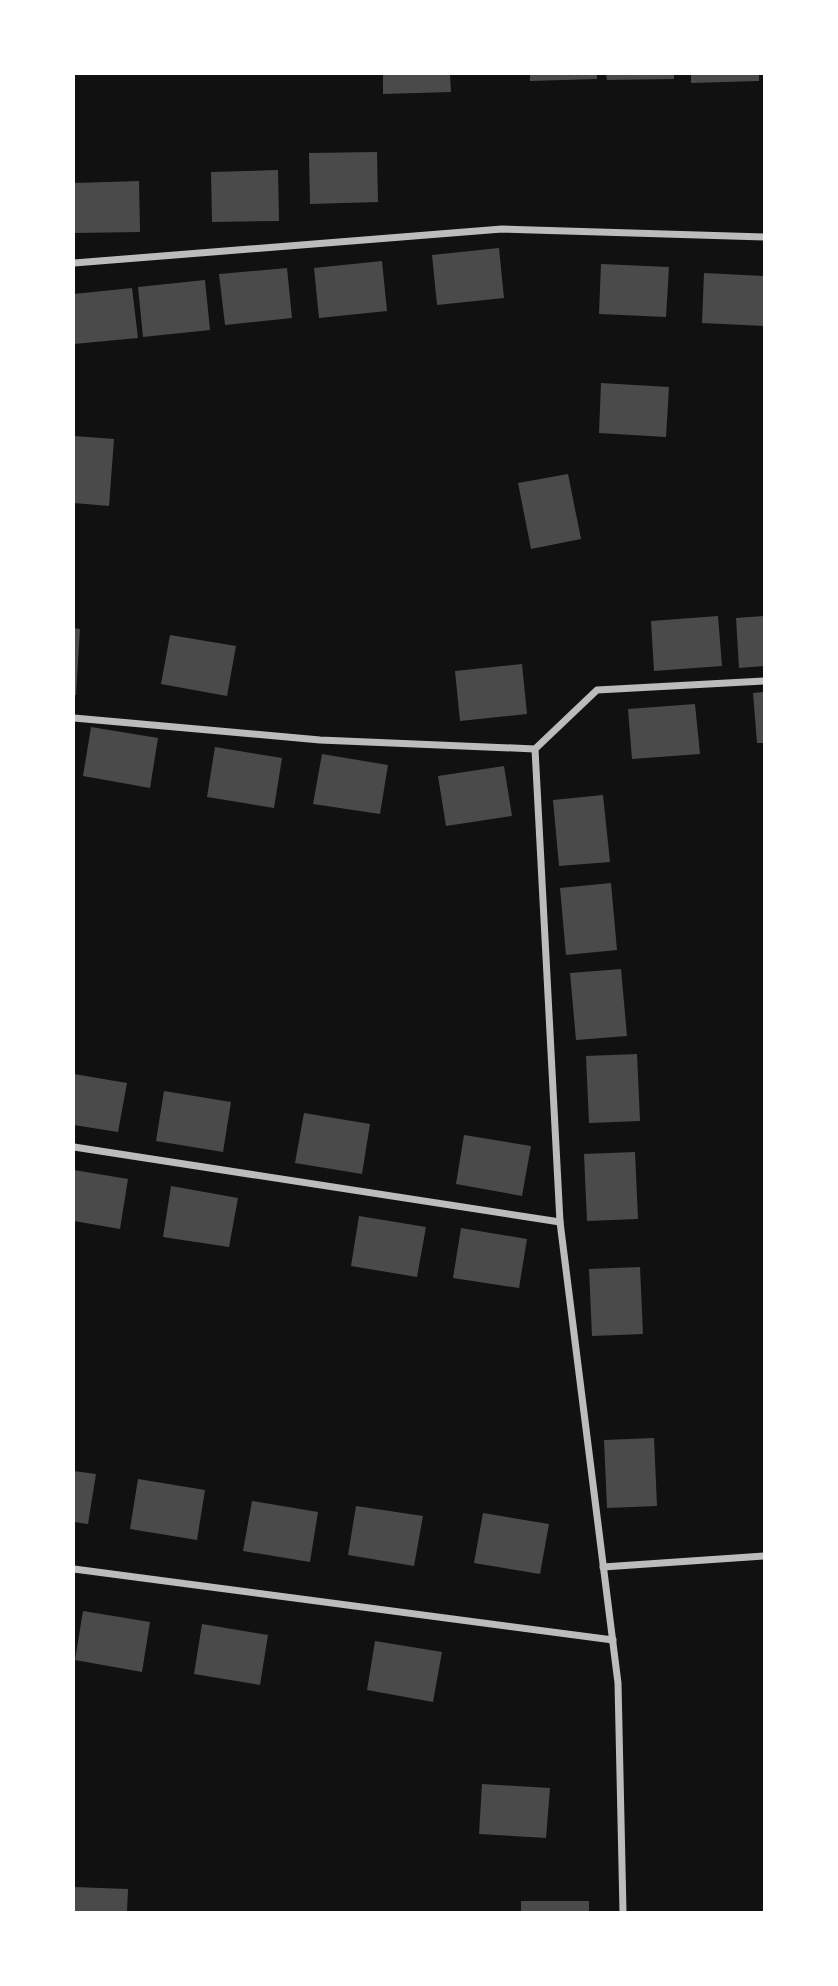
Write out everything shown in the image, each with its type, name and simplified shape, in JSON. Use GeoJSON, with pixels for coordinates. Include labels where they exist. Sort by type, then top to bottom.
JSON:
{"type":"FeatureCollection","features":[{"type":"Feature","properties":{"kind":"street"},"geometry":{"type":"LineString","coordinates":[[74,263],[502,229],[765,237]]}},
{"type":"Feature","properties":{"kind":"street"},"geometry":{"type":"LineString","coordinates":[[74,718],[320,740],[535,749],[597,690],[765,681]]}},
{"type":"Feature","properties":{"kind":"street"},"geometry":{"type":"LineString","coordinates":[[535,749],[560,1222],[618,1683],[623,1913]]}},
{"type":"Feature","properties":{"kind":"street"},"geometry":{"type":"LineString","coordinates":[[74,1147],[560,1222]]}},
{"type":"Feature","properties":{"kind":"street"},"geometry":{"type":"LineString","coordinates":[[603,1567],[765,1556]]}},
{"type":"Feature","properties":{"kind":"street"},"geometry":{"type":"LineString","coordinates":[[74,1569],[613,1640]]}},
{"type":"Feature","properties":{"kind":"building"},"geometry":{"type":"Polygon","coordinates":[[[383,74],[450,74],[451,92],[383,94],[383,74]]]}},
{"type":"Feature","properties":{"kind":"building"},"geometry":{"type":"Polygon","coordinates":[[[530,74],[597,74],[597,79],[530,81],[530,74]]]}},
{"type":"Feature","properties":{"kind":"building"},"geometry":{"type":"Polygon","coordinates":[[[606,74],[674,74],[674,79],[607,80],[606,74]]]}},
{"type":"Feature","properties":{"kind":"building"},"geometry":{"type":"Polygon","coordinates":[[[691,74],[759,74],[759,81],[691,83],[691,74]]]}},
{"type":"Feature","properties":{"kind":"building"},"geometry":{"type":"Polygon","coordinates":[[[377,152],[378,202],[310,204],[309,153],[377,152]]]}},
{"type":"Feature","properties":{"kind":"building"},"geometry":{"type":"Polygon","coordinates":[[[278,170],[279,221],[212,222],[211,172],[278,170]]]}},
{"type":"Feature","properties":{"kind":"building"},"geometry":{"type":"Polygon","coordinates":[[[139,181],[140,232],[74,233],[74,183],[139,181]]]}},
{"type":"Feature","properties":{"kind":"building"},"geometry":{"type":"Polygon","coordinates":[[[499,248],[504,298],[437,305],[432,255],[499,248]]]}},
{"type":"Feature","properties":{"kind":"building"},"geometry":{"type":"Polygon","coordinates":[[[382,261],[387,311],[319,318],[314,268],[382,261]]]}},
{"type":"Feature","properties":{"kind":"building"},"geometry":{"type":"Polygon","coordinates":[[[601,264],[669,267],[666,317],[599,314],[601,264]]]}},
{"type":"Feature","properties":{"kind":"building"},"geometry":{"type":"Polygon","coordinates":[[[287,268],[292,318],[225,325],[219,274],[287,268]]]}},
{"type":"Feature","properties":{"kind":"building"},"geometry":{"type":"Polygon","coordinates":[[[704,273],[764,276],[764,326],[702,323],[704,273]]]}},
{"type":"Feature","properties":{"kind":"building"},"geometry":{"type":"Polygon","coordinates":[[[205,280],[210,330],[143,337],[138,287],[205,280]]]}},
{"type":"Feature","properties":{"kind":"building"},"geometry":{"type":"Polygon","coordinates":[[[132,288],[138,338],[74,344],[74,294],[132,288]]]}},
{"type":"Feature","properties":{"kind":"building"},"geometry":{"type":"Polygon","coordinates":[[[601,383],[669,387],[666,437],[599,433],[601,383]]]}},
{"type":"Feature","properties":{"kind":"building"},"geometry":{"type":"Polygon","coordinates":[[[74,436],[114,439],[109,506],[74,503],[74,436]]]}},
{"type":"Feature","properties":{"kind":"building"},"geometry":{"type":"Polygon","coordinates":[[[568,474],[581,539],[531,549],[518,483],[568,474]]]}},
{"type":"Feature","properties":{"kind":"building"},"geometry":{"type":"Polygon","coordinates":[[[718,616],[722,666],[654,671],[651,621],[718,616]]]}},
{"type":"Feature","properties":{"kind":"building"},"geometry":{"type":"Polygon","coordinates":[[[764,616],[764,666],[739,668],[736,618],[764,616]]]}},
{"type":"Feature","properties":{"kind":"building"},"geometry":{"type":"Polygon","coordinates":[[[74,628],[80,629],[76,695],[74,695],[74,628]]]}},
{"type":"Feature","properties":{"kind":"building"},"geometry":{"type":"Polygon","coordinates":[[[170,635],[236,646],[227,696],[161,684],[170,635]]]}},
{"type":"Feature","properties":{"kind":"building"},"geometry":{"type":"Polygon","coordinates":[[[522,664],[527,714],[460,721],[455,671],[522,664]]]}},
{"type":"Feature","properties":{"kind":"building"},"geometry":{"type":"Polygon","coordinates":[[[764,692],[764,743],[757,743],[753,693],[764,692]]]}},
{"type":"Feature","properties":{"kind":"building"},"geometry":{"type":"Polygon","coordinates":[[[695,704],[700,754],[632,759],[628,709],[695,704]]]}},
{"type":"Feature","properties":{"kind":"building"},"geometry":{"type":"Polygon","coordinates":[[[91,727],[158,738],[150,788],[83,776],[91,727]]]}},
{"type":"Feature","properties":{"kind":"building"},"geometry":{"type":"Polygon","coordinates":[[[215,747],[282,758],[274,808],[207,797],[215,747]]]}},
{"type":"Feature","properties":{"kind":"building"},"geometry":{"type":"Polygon","coordinates":[[[322,754],[388,765],[380,814],[313,804],[322,754]]]}},
{"type":"Feature","properties":{"kind":"building"},"geometry":{"type":"Polygon","coordinates":[[[504,766],[512,816],[446,826],[438,776],[504,766]]]}},
{"type":"Feature","properties":{"kind":"building"},"geometry":{"type":"Polygon","coordinates":[[[603,795],[610,862],[559,866],[553,800],[603,795]]]}},
{"type":"Feature","properties":{"kind":"building"},"geometry":{"type":"Polygon","coordinates":[[[611,883],[617,950],[566,955],[560,888],[611,883]]]}},
{"type":"Feature","properties":{"kind":"building"},"geometry":{"type":"Polygon","coordinates":[[[621,969],[627,1036],[576,1040],[570,973],[621,969]]]}},
{"type":"Feature","properties":{"kind":"building"},"geometry":{"type":"Polygon","coordinates":[[[637,1054],[640,1121],[589,1123],[586,1056],[637,1054]]]}},
{"type":"Feature","properties":{"kind":"building"},"geometry":{"type":"Polygon","coordinates":[[[74,1074],[127,1083],[118,1132],[74,1125],[74,1074]]]}},
{"type":"Feature","properties":{"kind":"building"},"geometry":{"type":"Polygon","coordinates":[[[164,1091],[231,1102],[223,1152],[156,1141],[164,1091]]]}},
{"type":"Feature","properties":{"kind":"building"},"geometry":{"type":"Polygon","coordinates":[[[304,1113],[370,1124],[362,1174],[295,1163],[304,1113]]]}},
{"type":"Feature","properties":{"kind":"building"},"geometry":{"type":"Polygon","coordinates":[[[464,1135],[531,1146],[522,1196],[456,1184],[464,1135]]]}},
{"type":"Feature","properties":{"kind":"building"},"geometry":{"type":"Polygon","coordinates":[[[635,1152],[638,1219],[587,1221],[584,1154],[635,1152]]]}},
{"type":"Feature","properties":{"kind":"building"},"geometry":{"type":"Polygon","coordinates":[[[74,1170],[128,1179],[120,1229],[74,1221],[74,1170]]]}},
{"type":"Feature","properties":{"kind":"building"},"geometry":{"type":"Polygon","coordinates":[[[171,1186],[238,1198],[229,1247],[163,1237],[171,1186]]]}},
{"type":"Feature","properties":{"kind":"building"},"geometry":{"type":"Polygon","coordinates":[[[359,1216],[426,1227],[417,1277],[351,1266],[359,1216]]]}},
{"type":"Feature","properties":{"kind":"building"},"geometry":{"type":"Polygon","coordinates":[[[461,1228],[527,1239],[519,1288],[453,1278],[461,1228]]]}},
{"type":"Feature","properties":{"kind":"building"},"geometry":{"type":"Polygon","coordinates":[[[640,1267],[643,1334],[592,1336],[589,1269],[640,1267]]]}},
{"type":"Feature","properties":{"kind":"building"},"geometry":{"type":"Polygon","coordinates":[[[654,1438],[657,1506],[607,1508],[604,1440],[654,1438]]]}},
{"type":"Feature","properties":{"kind":"building"},"geometry":{"type":"Polygon","coordinates":[[[74,1471],[96,1474],[88,1524],[74,1522],[74,1471]]]}},
{"type":"Feature","properties":{"kind":"building"},"geometry":{"type":"Polygon","coordinates":[[[138,1479],[205,1490],[197,1540],[130,1529],[138,1479]]]}},
{"type":"Feature","properties":{"kind":"building"},"geometry":{"type":"Polygon","coordinates":[[[252,1501],[318,1512],[310,1562],[243,1551],[252,1501]]]}},
{"type":"Feature","properties":{"kind":"building"},"geometry":{"type":"Polygon","coordinates":[[[356,1506],[423,1516],[414,1566],[348,1555],[356,1506]]]}},
{"type":"Feature","properties":{"kind":"building"},"geometry":{"type":"Polygon","coordinates":[[[483,1513],[549,1524],[540,1574],[474,1563],[483,1513]]]}},
{"type":"Feature","properties":{"kind":"building"},"geometry":{"type":"Polygon","coordinates":[[[83,1611],[150,1622],[142,1672],[75,1660],[83,1611]]]}},
{"type":"Feature","properties":{"kind":"building"},"geometry":{"type":"Polygon","coordinates":[[[202,1624],[268,1635],[260,1685],[194,1674],[202,1624]]]}},
{"type":"Feature","properties":{"kind":"building"},"geometry":{"type":"Polygon","coordinates":[[[375,1641],[442,1652],[433,1702],[367,1690],[375,1641]]]}},
{"type":"Feature","properties":{"kind":"building"},"geometry":{"type":"Polygon","coordinates":[[[482,1784],[550,1788],[546,1838],[479,1834],[482,1784]]]}},
{"type":"Feature","properties":{"kind":"building"},"geometry":{"type":"Polygon","coordinates":[[[74,1887],[128,1889],[127,1912],[74,1912],[74,1887]]]}},
{"type":"Feature","properties":{"kind":"building"},"geometry":{"type":"Polygon","coordinates":[[[521,1901],[589,1901],[589,1912],[521,1912],[521,1901]]]}}]}
